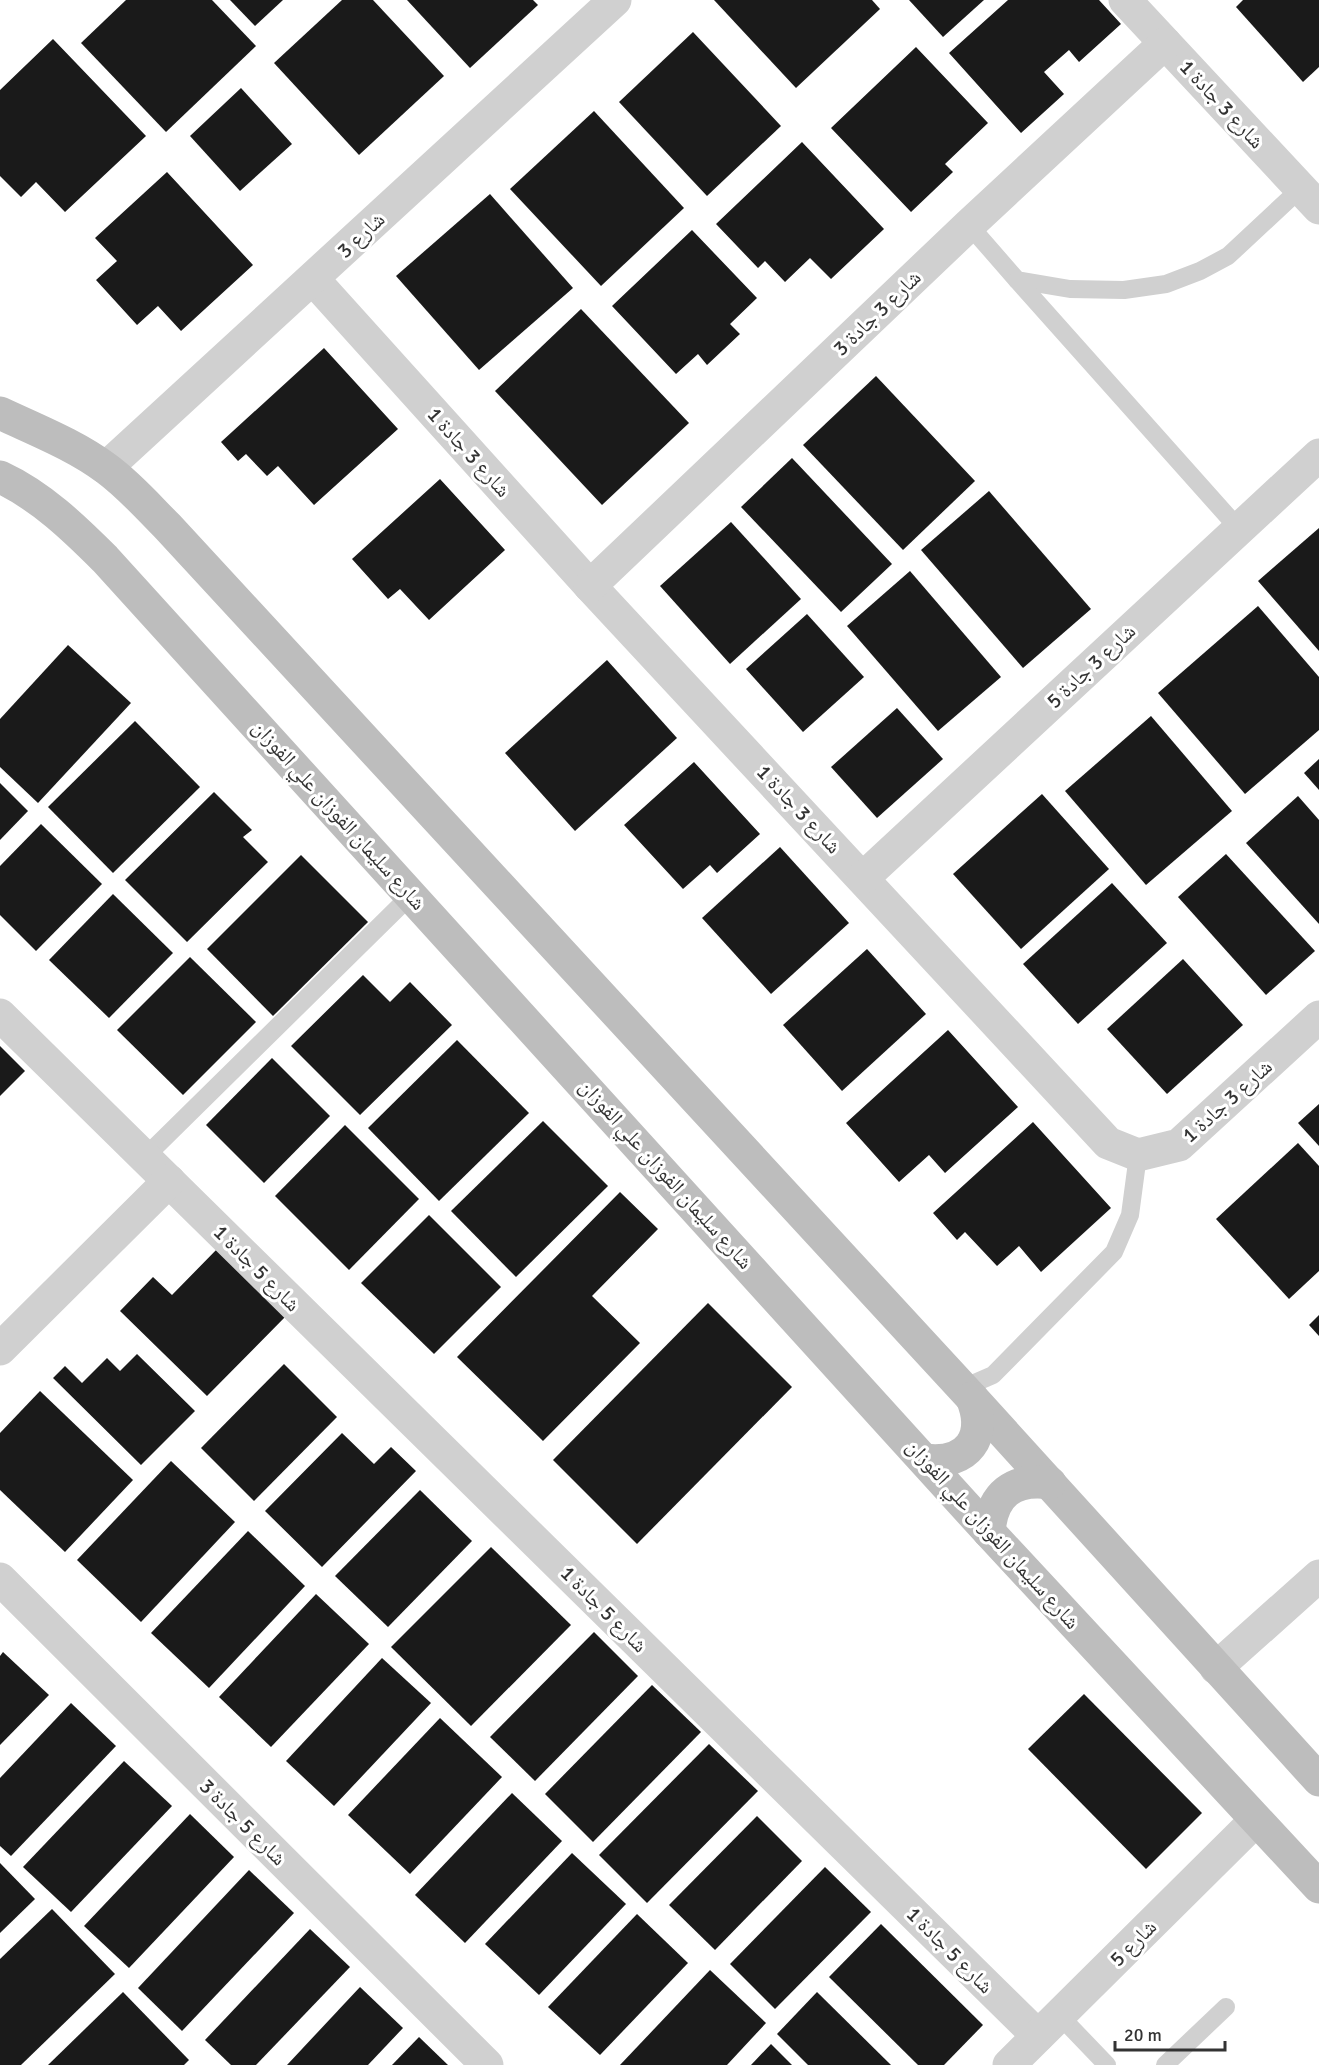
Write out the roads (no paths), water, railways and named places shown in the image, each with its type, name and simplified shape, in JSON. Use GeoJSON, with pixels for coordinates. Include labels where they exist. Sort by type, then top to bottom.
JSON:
{"type":"FeatureCollection","features":[{"type":"Feature","properties":{"kind":"street","name":"شارع 3"},"geometry":{"type":"LineString","coordinates":[[106,468],[615,0]]}},
{"type":"Feature","properties":{"kind":"street","name":"شارع 3 جادة 1"},"geometry":{"type":"LineString","coordinates":[[1125,0],[1310,198]]}},
{"type":"Feature","properties":{"kind":"street","name":"شارع 3 جادة 3"},"geometry":{"type":"LineString","coordinates":[[590,586],[969,225],[1165,43]]}},
{"type":"Feature","properties":{"kind":"street","name":"شارع 3 جادة 1"},"geometry":{"type":"LineString","coordinates":[[313,279],[590,586],[1108,1143],[1138,1155],[1179,1145],[1319,1017]]}},
{"type":"Feature","properties":{"kind":"street"},"geometry":{"type":"LineString","coordinates":[[0,413],[57,440],[106,468],[128,486],[168,527],[1050,1483],[1319,1780]]}},
{"type":"Feature","properties":{"kind":"street","name":"شارع 3 جادة 5"},"geometry":{"type":"LineString","coordinates":[[863,878],[1319,454]]}},
{"type":"Feature","properties":{"kind":"street","name":"شارع سليمان الفوزان علي الفوزان"},"geometry":{"type":"LineString","coordinates":[[0,477],[43,502],[105,559],[990,1532],[1319,1887]]}},
{"type":"Feature","properties":{"kind":"street","name":"شارع 5 جادة 1"},"geometry":{"type":"LineString","coordinates":[[0,1015],[169,1181],[1049,2026]]}},
{"type":"Feature","properties":{"kind":"street"},"geometry":{"type":"LineString","coordinates":[[0,1349],[169,1181]]}},
{"type":"Feature","properties":{"kind":"street"},"geometry":{"type":"LineString","coordinates":[[925,1460],[939,1462],[953,1459],[974,1441],[979,1427],[978,1413],[967,1393]]}},
{"type":"Feature","properties":{"kind":"street"},"geometry":{"type":"LineString","coordinates":[[990,1532],[990,1516],[996,1502],[1007,1491],[1019,1484],[1035,1480],[1050,1483]]}},
{"type":"Feature","properties":{"kind":"street"},"geometry":{"type":"LineString","coordinates":[[1216,1668],[1319,1576]]}},
{"type":"Feature","properties":{"kind":"street","name":"شارع 5 جادة 3"},"geometry":{"type":"LineString","coordinates":[[0,1579],[487,2065]]}},
{"type":"Feature","properties":{"kind":"street","name":"شارع 5"},"geometry":{"type":"LineString","coordinates":[[1009,2065],[1256,1820]]}},
{"type":"Feature","properties":{"kind":"lane"},"geometry":{"type":"LineString","coordinates":[[1017,280],[1070,289],[1124,290],[1166,284],[1200,271],[1228,256],[1310,198]]}},
{"type":"Feature","properties":{"kind":"lane"},"geometry":{"type":"LineString","coordinates":[[969,225],[1239,529]]}},
{"type":"Feature","properties":{"kind":"lane"},"geometry":{"type":"LineString","coordinates":[[145,1157],[411,894]]}},
{"type":"Feature","properties":{"kind":"lane"},"geometry":{"type":"LineString","coordinates":[[967,1393],[993,1375],[1114,1252],[1130,1215],[1138,1155]]}},
{"type":"Feature","properties":{"kind":"lane"},"geometry":{"type":"LineString","coordinates":[[1165,2065],[1226,2007]]}},
{"type":"Feature","properties":{"kind":"lane"},"geometry":{"type":"LineString","coordinates":[[1049,2026],[1107,2065]]}}]}
